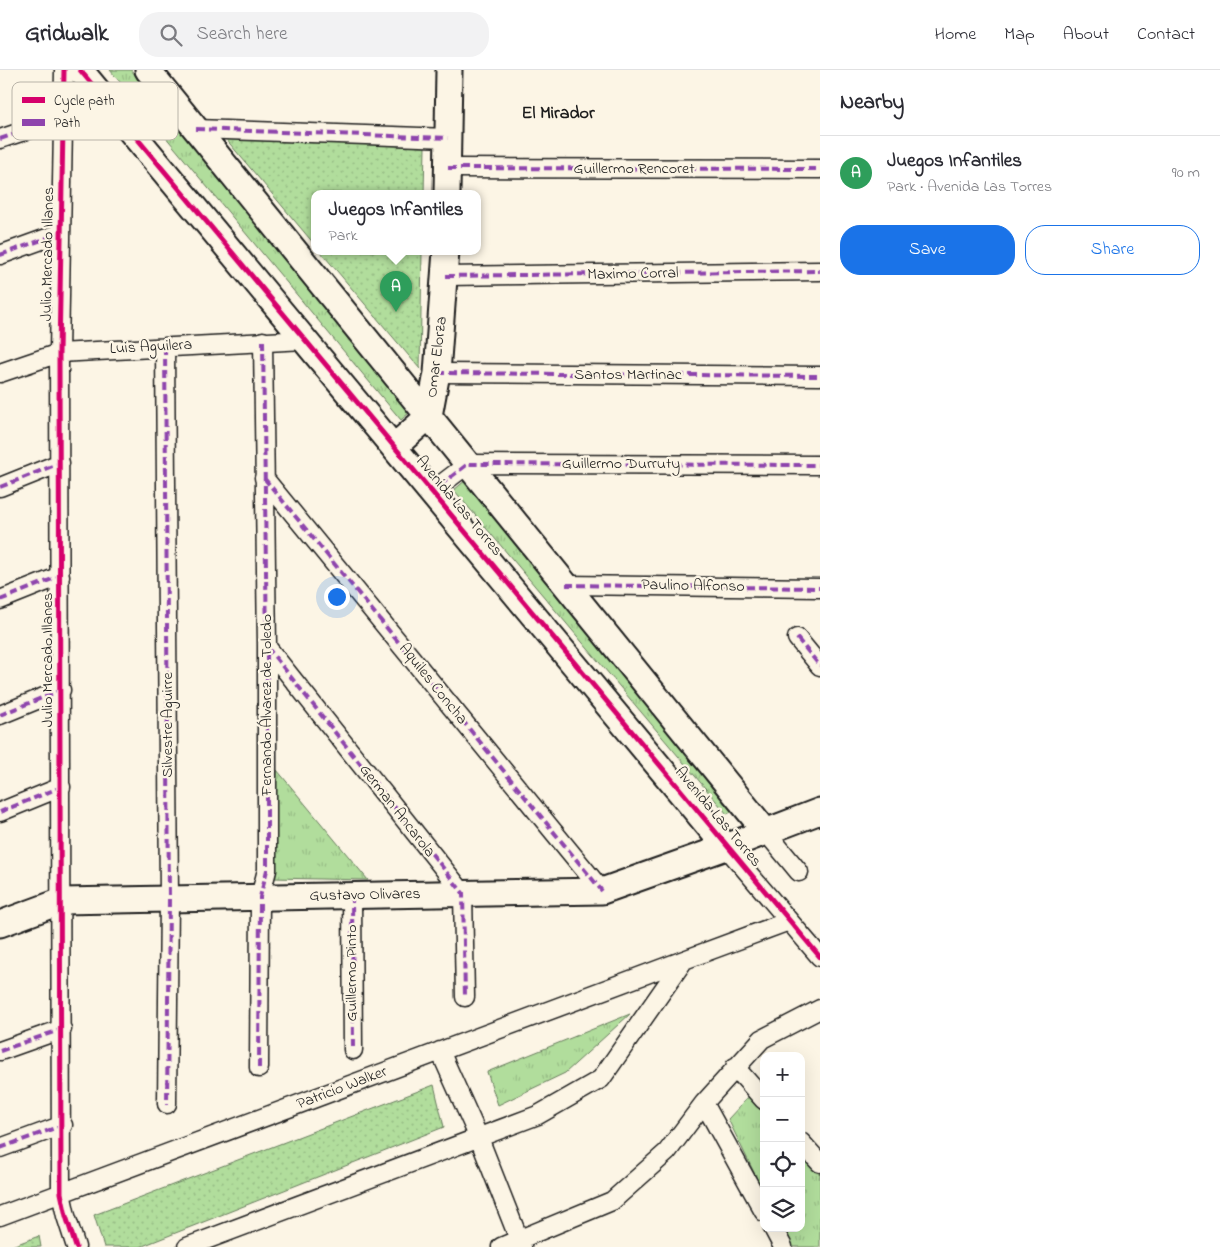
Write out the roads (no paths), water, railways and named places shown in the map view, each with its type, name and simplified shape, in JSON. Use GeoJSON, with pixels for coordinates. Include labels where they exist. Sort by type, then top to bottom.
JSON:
{"type":"FeatureCollection","features":[{"type":"Feature","properties":{"kind":"street","name":"Avenida Las Torres"},"geometry":{"type":"LineString","coordinates":[[80,70],[90,82]]}},
{"type":"Feature","properties":{"kind":"street","name":"Avenida Las Torres"},"geometry":{"type":"LineString","coordinates":[[148,70],[158,82]]}},
{"type":"Feature","properties":{"kind":"street"},"geometry":{"type":"LineString","coordinates":[[447,190],[449,70]]}},
{"type":"Feature","properties":{"kind":"street","name":"Avenida Las Torres"},"geometry":{"type":"LineString","coordinates":[[178,107],[799,872]]}},
{"type":"Feature","properties":{"kind":"street"},"geometry":{"type":"LineString","coordinates":[[196,129],[448,138]]}},
{"type":"Feature","properties":{"kind":"street"},"geometry":{"type":"LineString","coordinates":[[0,139],[12,135]]}},
{"type":"Feature","properties":{"kind":"street","name":"Julio Mercado Illanes"},"geometry":{"type":"LineString","coordinates":[[63,140],[60,353],[63,1125],[61,1193],[76,1247]]}},
{"type":"Feature","properties":{"kind":"street","name":"Avenida Las Torres"},"geometry":{"type":"LineString","coordinates":[[138,140],[726,847],[820,957]]}},
{"type":"Feature","properties":{"kind":"street","name":"Guillermo Rencoret"},"geometry":{"type":"LineString","coordinates":[[448,168],[820,169]]}},
{"type":"Feature","properties":{"kind":"street"},"geometry":{"type":"LineString","coordinates":[[0,255],[61,233]]}},
{"type":"Feature","properties":{"kind":"street","name":"Omar Elorza"},"geometry":{"type":"LineString","coordinates":[[394,447],[429,416],[437,373],[446,276],[446,255]]}},
{"type":"Feature","properties":{"kind":"street","name":"Maximo Corral"},"geometry":{"type":"LineString","coordinates":[[446,276],[820,271]]}},
{"type":"Feature","properties":{"kind":"street","name":"Luis Aguilera"},"geometry":{"type":"LineString","coordinates":[[0,373],[60,353],[305,340]]}},
{"type":"Feature","properties":{"kind":"street","name":"Fernando Álvarez de Toledo"},"geometry":{"type":"LineString","coordinates":[[258,1068],[260,897],[267,870],[267,647],[263,341]]}},
{"type":"Feature","properties":{"kind":"street","name":"Silvestre Aguirre"},"geometry":{"type":"LineString","coordinates":[[165,347],[169,899],[168,1104]]}},
{"type":"Feature","properties":{"kind":"street","name":"Santos Martinac"},"geometry":{"type":"LineString","coordinates":[[437,373],[820,376]]}},
{"type":"Feature","properties":{"kind":"street"},"geometry":{"type":"LineString","coordinates":[[0,487],[60,463]]}},
{"type":"Feature","properties":{"kind":"street"},"geometry":{"type":"LineString","coordinates":[[431,492],[468,464]]}},
{"type":"Feature","properties":{"kind":"street","name":"Guillermo Durruty"},"geometry":{"type":"LineString","coordinates":[[468,464],[820,465]]}},
{"type":"Feature","properties":{"kind":"street","name":"Aquiles Concha"},"geometry":{"type":"LineString","coordinates":[[264,478],[602,891]]}},
{"type":"Feature","properties":{"kind":"street"},"geometry":{"type":"LineString","coordinates":[[0,600],[60,576]]}},
{"type":"Feature","properties":{"kind":"street","name":"Paulino Alfonso"},"geometry":{"type":"LineString","coordinates":[[566,585],[820,588]]}},
{"type":"Feature","properties":{"kind":"street"},"geometry":{"type":"LineString","coordinates":[[797,638],[820,666]]}},
{"type":"Feature","properties":{"kind":"street","name":"German Ancarola"},"geometry":{"type":"LineString","coordinates":[[267,647],[462,893]]}},
{"type":"Feature","properties":{"kind":"street"},"geometry":{"type":"LineString","coordinates":[[0,715],[61,690]]}},
{"type":"Feature","properties":{"kind":"street"},"geometry":{"type":"LineString","coordinates":[[0,812],[61,787]]}},
{"type":"Feature","properties":{"kind":"street","name":"Gustavo Olivares"},"geometry":{"type":"LineString","coordinates":[[0,924],[62,901],[602,891],[820,811]]}},
{"type":"Feature","properties":{"kind":"street"},"geometry":{"type":"LineString","coordinates":[[462,893],[465,997]]}},
{"type":"Feature","properties":{"kind":"street","name":"Guillermo Pinto"},"geometry":{"type":"LineString","coordinates":[[352,896],[353,1050]]}},
{"type":"Feature","properties":{"kind":"street","name":"Patricio Walker"},"geometry":{"type":"LineString","coordinates":[[0,1216],[789,921]]}},
{"type":"Feature","properties":{"kind":"street"},"geometry":{"type":"LineString","coordinates":[[187,1247],[538,1115],[601,1079],[684,960]]}},
{"type":"Feature","properties":{"kind":"street"},"geometry":{"type":"LineString","coordinates":[[501,1247],[520,1244],[612,1201],[666,1152],[704,1103],[762,1039],[820,1009]]}},
{"type":"Feature","properties":{"kind":"street"},"geometry":{"type":"LineString","coordinates":[[0,1051],[62,1029]]}},
{"type":"Feature","properties":{"kind":"street"},"geometry":{"type":"LineString","coordinates":[[440,1051],[479,1138],[520,1244]]}},
{"type":"Feature","properties":{"kind":"street"},"geometry":{"type":"LineString","coordinates":[[735,1068],[761,1097]]}},
{"type":"Feature","properties":{"kind":"street"},"geometry":{"type":"LineString","coordinates":[[704,1103],[760,1205]]}},
{"type":"Feature","properties":{"kind":"street"},"geometry":{"type":"LineString","coordinates":[[0,1148],[63,1125]]}},
{"type":"Feature","properties":{"kind":"street"},"geometry":{"type":"LineString","coordinates":[[805,1146],[820,1163]]}},
{"type":"Feature","properties":{"kind":"street"},"geometry":{"type":"LineString","coordinates":[[775,1232],[783,1247]]}},
{"type":"Feature","properties":{"kind":"place","name":"Juegos Infantiles"},"geometry":{"type":"Point","coordinates":[396,312]}},
{"type":"Feature","properties":{"kind":"district","name":"El Mirador"},"geometry":{"type":"Point","coordinates":[558,114]}}]}
